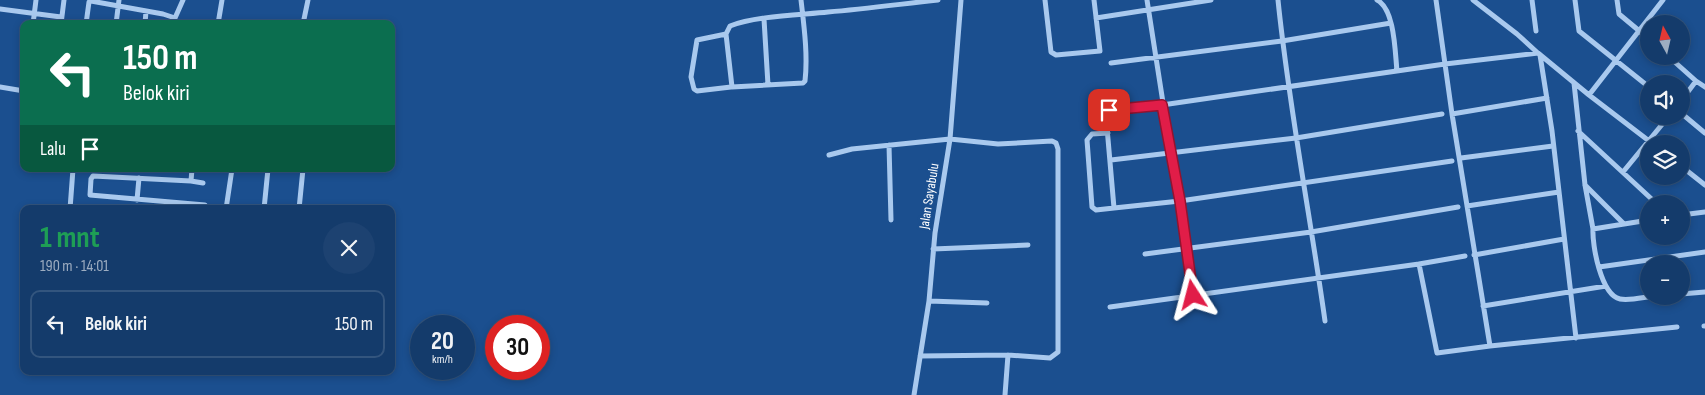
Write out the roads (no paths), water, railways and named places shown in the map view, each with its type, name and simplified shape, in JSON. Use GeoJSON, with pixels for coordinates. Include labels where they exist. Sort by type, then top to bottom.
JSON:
{"type":"FeatureCollection","features":[{"type":"Feature","properties":{"kind":"street"},"geometry":{"type":"LineString","coordinates":[[33,20],[36,0]]}},
{"type":"Feature","properties":{"kind":"street"},"geometry":{"type":"LineString","coordinates":[[0,9],[61,17],[64,0]]}},
{"type":"Feature","properties":{"kind":"street"},"geometry":{"type":"LineString","coordinates":[[175,20],[183,0]]}},
{"type":"Feature","properties":{"kind":"street"},"geometry":{"type":"LineString","coordinates":[[219,20],[222,0]]}},
{"type":"Feature","properties":{"kind":"street"},"geometry":{"type":"LineString","coordinates":[[304,20],[308,0]]}},
{"type":"Feature","properties":{"kind":"street"},"geometry":{"type":"LineString","coordinates":[[726,34],[697,40],[691,77],[694,89],[697,91],[731,86],[805,81],[801,0]]}},
{"type":"Feature","properties":{"kind":"street"},"geometry":{"type":"LineString","coordinates":[[880,0],[882,7]]}},
{"type":"Feature","properties":{"kind":"street"},"geometry":{"type":"LineString","coordinates":[[731,86],[726,34],[730,26],[803,14],[938,0]]}},
{"type":"Feature","properties":{"kind":"street","name":"Jalan Sayabulu"},"geometry":{"type":"LineString","coordinates":[[914,395],[929,301],[933,249],[950,139],[961,0]]}},
{"type":"Feature","properties":{"kind":"street"},"geometry":{"type":"LineString","coordinates":[[1045,0],[1051,52],[1053,54],[1100,52],[1094,0]]}},
{"type":"Feature","properties":{"kind":"street"},"geometry":{"type":"LineString","coordinates":[[1148,0],[1162,105],[1180,201],[1193,295]]}},
{"type":"Feature","properties":{"kind":"street"},"geometry":{"type":"LineString","coordinates":[[1096,18],[1211,0]]}},
{"type":"Feature","properties":{"kind":"street"},"geometry":{"type":"LineString","coordinates":[[1278,0],[1296,138],[1305,183],[1325,321]]}},
{"type":"Feature","properties":{"kind":"street"},"geometry":{"type":"LineString","coordinates":[[1377,0],[1383,4],[1391,23],[1397,71]]}},
{"type":"Feature","properties":{"kind":"street"},"geometry":{"type":"LineString","coordinates":[[1436,0],[1474,255],[1490,346]]}},
{"type":"Feature","properties":{"kind":"street"},"geometry":{"type":"LineString","coordinates":[[1473,0],[1517,34],[1589,95],[1642,135]]}},
{"type":"Feature","properties":{"kind":"street"},"geometry":{"type":"LineString","coordinates":[[1532,0],[1536,32]]}},
{"type":"Feature","properties":{"kind":"street"},"geometry":{"type":"LineString","coordinates":[[1574,0],[1579,31],[1640,80]]}},
{"type":"Feature","properties":{"kind":"street"},"geometry":{"type":"LineString","coordinates":[[1589,95],[1640,32],[1619,14],[1617,0]]}},
{"type":"Feature","properties":{"kind":"street"},"geometry":{"type":"LineString","coordinates":[[1652,15],[1663,0]]}},
{"type":"Feature","properties":{"kind":"street"},"geometry":{"type":"LineString","coordinates":[[87,20],[89,2],[92,1],[119,3],[172,20]]}},
{"type":"Feature","properties":{"kind":"street"},"geometry":{"type":"LineString","coordinates":[[117,20],[119,3]]}},
{"type":"Feature","properties":{"kind":"street"},"geometry":{"type":"LineString","coordinates":[[145,20],[146,11]]}},
{"type":"Feature","properties":{"kind":"street"},"geometry":{"type":"LineString","coordinates":[[764,19],[768,85]]}},
{"type":"Feature","properties":{"kind":"street"},"geometry":{"type":"LineString","coordinates":[[1111,63],[1282,41],[1391,23]]}},
{"type":"Feature","properties":{"kind":"street"},"geometry":{"type":"LineString","coordinates":[[1114,208],[1106,116],[1109,110],[1162,105],[1445,64],[1538,53],[1540,55]]}},
{"type":"Feature","properties":{"kind":"street"},"geometry":{"type":"LineString","coordinates":[[1540,55],[1559,192],[1576,338]]}},
{"type":"Feature","properties":{"kind":"street"},"geometry":{"type":"LineString","coordinates":[[1678,65],[1705,87]]}},
{"type":"Feature","properties":{"kind":"street"},"geometry":{"type":"LineString","coordinates":[[1690,89],[1696,81]]}},
{"type":"Feature","properties":{"kind":"street"},"geometry":{"type":"LineString","coordinates":[[1574,83],[1585,185],[1599,268],[1606,286],[1614,296],[1621,299],[1640,297]]}},
{"type":"Feature","properties":{"kind":"street"},"geometry":{"type":"LineString","coordinates":[[0,87],[20,90]]}},
{"type":"Feature","properties":{"kind":"street"},"geometry":{"type":"LineString","coordinates":[[1452,114],[1547,98]]}},
{"type":"Feature","properties":{"kind":"street"},"geometry":{"type":"LineString","coordinates":[[1110,160],[1296,138],[1442,114]]}},
{"type":"Feature","properties":{"kind":"street"},"geometry":{"type":"LineString","coordinates":[[1690,120],[1705,133]]}},
{"type":"Feature","properties":{"kind":"street"},"geometry":{"type":"LineString","coordinates":[[1578,131],[1647,195]]}},
{"type":"Feature","properties":{"kind":"street"},"geometry":{"type":"LineString","coordinates":[[1108,133],[1092,134],[1087,140],[1089,184],[1092,206],[1096,210],[1180,201],[1452,161]]}},
{"type":"Feature","properties":{"kind":"street"},"geometry":{"type":"LineString","coordinates":[[829,155],[852,149],[950,139],[998,144],[1052,141],[1056,143],[1058,149],[1058,352],[1050,358],[920,356]]}},
{"type":"Feature","properties":{"kind":"street"},"geometry":{"type":"LineString","coordinates":[[889,145],[891,220]]}},
{"type":"Feature","properties":{"kind":"street"},"geometry":{"type":"LineString","coordinates":[[1461,158],[1553,146]]}},
{"type":"Feature","properties":{"kind":"street"},"geometry":{"type":"LineString","coordinates":[[1623,172],[1640,154]]}},
{"type":"Feature","properties":{"kind":"street"},"geometry":{"type":"LineString","coordinates":[[70,205],[73,172]]}},
{"type":"Feature","properties":{"kind":"street"},"geometry":{"type":"LineString","coordinates":[[191,181],[192,172]]}},
{"type":"Feature","properties":{"kind":"street"},"geometry":{"type":"LineString","coordinates":[[227,205],[232,172]]}},
{"type":"Feature","properties":{"kind":"street"},"geometry":{"type":"LineString","coordinates":[[264,205],[268,172]]}},
{"type":"Feature","properties":{"kind":"street"},"geometry":{"type":"LineString","coordinates":[[299,205],[303,172]]}},
{"type":"Feature","properties":{"kind":"street"},"geometry":{"type":"LineString","coordinates":[[1690,173],[1705,185]]}},
{"type":"Feature","properties":{"kind":"street"},"geometry":{"type":"LineString","coordinates":[[203,183],[98,174],[94,176],[90,184],[90,195],[93,197],[205,205]]}},
{"type":"Feature","properties":{"kind":"street"},"geometry":{"type":"LineString","coordinates":[[137,200],[139,178]]}},
{"type":"Feature","properties":{"kind":"street"},"geometry":{"type":"LineString","coordinates":[[1585,185],[1623,223]]}},
{"type":"Feature","properties":{"kind":"street"},"geometry":{"type":"LineString","coordinates":[[1467,206],[1559,192]]}},
{"type":"Feature","properties":{"kind":"street"},"geometry":{"type":"LineString","coordinates":[[1145,254],[1311,232],[1458,207]]}},
{"type":"Feature","properties":{"kind":"street"},"geometry":{"type":"LineString","coordinates":[[1690,214],[1705,212]]}},
{"type":"Feature","properties":{"kind":"street"},"geometry":{"type":"LineString","coordinates":[[1593,230],[1640,221]]}},
{"type":"Feature","properties":{"kind":"street"},"geometry":{"type":"LineString","coordinates":[[1474,255],[1564,239]]}},
{"type":"Feature","properties":{"kind":"street"},"geometry":{"type":"LineString","coordinates":[[933,249],[1028,245]]}},
{"type":"Feature","properties":{"kind":"street"},"geometry":{"type":"LineString","coordinates":[[1599,268],[1705,252]]}},
{"type":"Feature","properties":{"kind":"street"},"geometry":{"type":"LineString","coordinates":[[1110,307],[1465,256]]}},
{"type":"Feature","properties":{"kind":"street"},"geometry":{"type":"LineString","coordinates":[[1419,264],[1437,353],[1677,327]]}},
{"type":"Feature","properties":{"kind":"street"},"geometry":{"type":"LineString","coordinates":[[1484,306],[1606,286]]}},
{"type":"Feature","properties":{"kind":"street"},"geometry":{"type":"LineString","coordinates":[[1690,293],[1705,292]]}},
{"type":"Feature","properties":{"kind":"street"},"geometry":{"type":"LineString","coordinates":[[929,301],[987,303]]}},
{"type":"Feature","properties":{"kind":"street"},"geometry":{"type":"LineString","coordinates":[[1005,395],[1008,356]]}}]}
